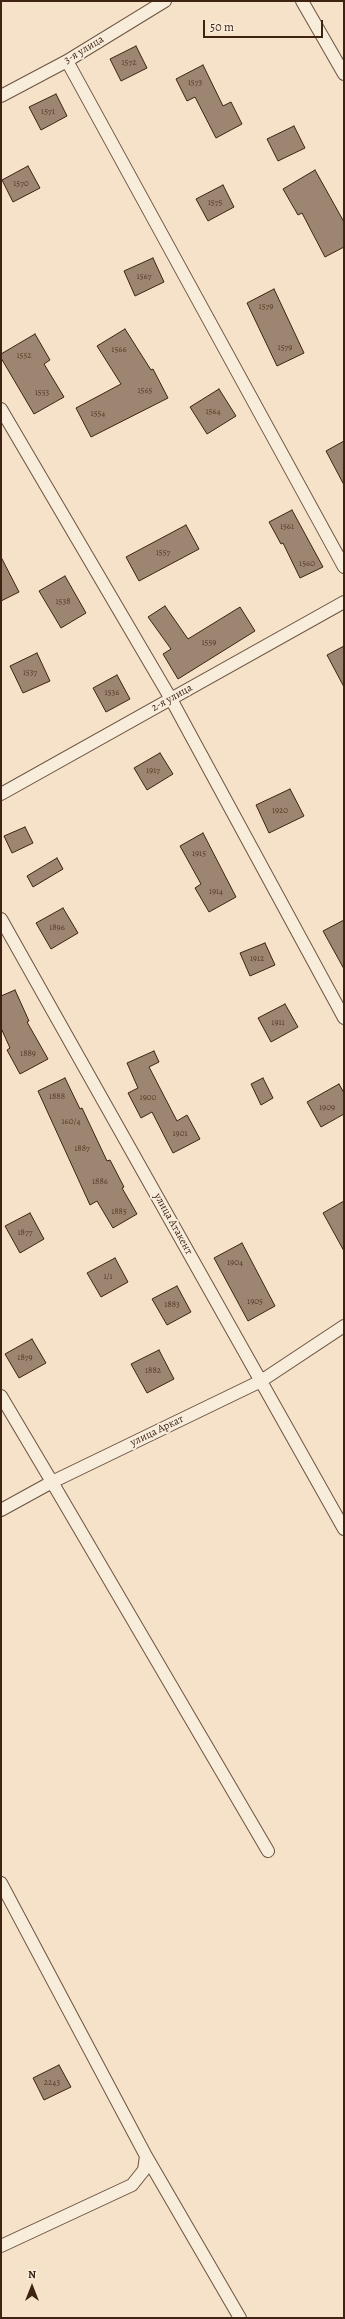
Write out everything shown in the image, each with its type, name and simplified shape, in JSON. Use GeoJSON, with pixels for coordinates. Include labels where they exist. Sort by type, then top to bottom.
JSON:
{"type":"FeatureCollection","features":[{"type":"Feature","properties":{"kind":"street","name":"3-я улица"},"geometry":{"type":"LineString","coordinates":[[1,96],[67,61],[165,1]]}},
{"type":"Feature","properties":{"kind":"street"},"geometry":{"type":"LineString","coordinates":[[302,1],[344,74]]}},
{"type":"Feature","properties":{"kind":"street"},"geometry":{"type":"LineString","coordinates":[[67,61],[344,567]]}},
{"type":"Feature","properties":{"kind":"street"},"geometry":{"type":"LineString","coordinates":[[1,409],[171,699],[344,1018]]}},
{"type":"Feature","properties":{"kind":"street","name":"2-я улица"},"geometry":{"type":"LineString","coordinates":[[1,794],[344,602]]}},
{"type":"Feature","properties":{"kind":"street","name":"улица Атакент"},"geometry":{"type":"LineString","coordinates":[[1,919],[344,1529]]}},
{"type":"Feature","properties":{"kind":"street","name":"улица Аркат"},"geometry":{"type":"LineString","coordinates":[[1,1510],[52,1482],[261,1381],[344,1326]]}},
{"type":"Feature","properties":{"kind":"street"},"geometry":{"type":"LineString","coordinates":[[1,1396],[268,1851]]}},
{"type":"Feature","properties":{"kind":"street"},"geometry":{"type":"LineString","coordinates":[[1,1883],[146,2156],[240,2318]]}},
{"type":"Feature","properties":{"kind":"street"},"geometry":{"type":"LineString","coordinates":[[1,2246],[132,2185],[144,2170],[146,2156]]}},
{"type":"Feature","properties":{"kind":"building"},"geometry":{"type":"Polygon","coordinates":[[[136,46],[147,68],[121,81],[110,59],[136,46]]]}},
{"type":"Feature","properties":{"kind":"building"},"geometry":{"type":"Polygon","coordinates":[[[203,65],[223,106],[231,102],[242,124],[216,138],[195,97],[187,101],[176,79],[203,65]]]}},
{"type":"Feature","properties":{"kind":"building"},"geometry":{"type":"Polygon","coordinates":[[[56,94],[67,116],[41,130],[29,107],[56,94]]]}},
{"type":"Feature","properties":{"kind":"building"},"geometry":{"type":"Polygon","coordinates":[[[294,126],[305,148],[278,161],[267,139],[294,126]]]}},
{"type":"Feature","properties":{"kind":"building"},"geometry":{"type":"Polygon","coordinates":[[[28,166],[40,188],[13,202],[2,180],[28,166]]]}},
{"type":"Feature","properties":{"kind":"building"},"geometry":{"type":"Polygon","coordinates":[[[315,170],[344,222],[344,247],[325,257],[302,213],[298,215],[283,189],[315,170]]]}},
{"type":"Feature","properties":{"kind":"building"},"geometry":{"type":"Polygon","coordinates":[[[223,185],[234,207],[208,221],[196,199],[223,185]]]}},
{"type":"Feature","properties":{"kind":"building"},"geometry":{"type":"Polygon","coordinates":[[[153,258],[164,282],[135,296],[124,271],[153,258]]]}},
{"type":"Feature","properties":{"kind":"building"},"geometry":{"type":"Polygon","coordinates":[[[274,289],[304,353],[277,366],[247,303],[274,289]]]}},
{"type":"Feature","properties":{"kind":"building"},"geometry":{"type":"Polygon","coordinates":[[[125,329],[151,370],[153,369],[168,398],[91,437],[76,408],[121,384],[97,346],[125,329]]]}},
{"type":"Feature","properties":{"kind":"building"},"geometry":{"type":"Polygon","coordinates":[[[35,334],[50,360],[44,364],[64,397],[34,414],[1,358],[1,354],[35,334]]]}},
{"type":"Feature","properties":{"kind":"building"},"geometry":{"type":"Polygon","coordinates":[[[219,389],[236,416],[207,434],[190,407],[219,389]]]}},
{"type":"Feature","properties":{"kind":"building"},"geometry":{"type":"Polygon","coordinates":[[[344,441],[344,485],[326,451],[344,441]]]}},
{"type":"Feature","properties":{"kind":"building"},"geometry":{"type":"Polygon","coordinates":[[[292,510],[323,567],[300,578],[283,543],[281,544],[269,522],[292,510]]]}},
{"type":"Feature","properties":{"kind":"building"},"geometry":{"type":"Polygon","coordinates":[[[186,525],[199,549],[139,581],[126,557],[186,525]]]}},
{"type":"Feature","properties":{"kind":"building"},"geometry":{"type":"Polygon","coordinates":[[[1,557],[19,592],[1,601],[1,557]]]}},
{"type":"Feature","properties":{"kind":"building"},"geometry":{"type":"Polygon","coordinates":[[[65,576],[86,613],[61,628],[39,591],[65,576]]]}},
{"type":"Feature","properties":{"kind":"building"},"geometry":{"type":"Polygon","coordinates":[[[165,606],[188,639],[240,607],[255,631],[178,679],[163,654],[171,649],[148,617],[165,606]]]}},
{"type":"Feature","properties":{"kind":"building"},"geometry":{"type":"Polygon","coordinates":[[[344,646],[344,687],[327,655],[344,646]]]}},
{"type":"Feature","properties":{"kind":"building"},"geometry":{"type":"Polygon","coordinates":[[[37,653],[50,681],[23,693],[10,666],[37,653]]]}},
{"type":"Feature","properties":{"kind":"building"},"geometry":{"type":"Polygon","coordinates":[[[117,675],[130,699],[106,712],[93,688],[117,675]]]}},
{"type":"Feature","properties":{"kind":"building"},"geometry":{"type":"Polygon","coordinates":[[[160,753],[173,774],[147,790],[134,768],[160,753]]]}},
{"type":"Feature","properties":{"kind":"building"},"geometry":{"type":"Polygon","coordinates":[[[290,789],[304,816],[269,833],[256,805],[290,789]]]}},
{"type":"Feature","properties":{"kind":"building"},"geometry":{"type":"Polygon","coordinates":[[[25,827],[33,843],[12,853],[4,836],[25,827]]]}},
{"type":"Feature","properties":{"kind":"building"},"geometry":{"type":"Polygon","coordinates":[[[203,833],[236,897],[209,912],[195,888],[201,884],[180,846],[203,833]]]}},
{"type":"Feature","properties":{"kind":"building"},"geometry":{"type":"Polygon","coordinates":[[[57,858],[63,869],[33,887],[27,876],[57,858]]]}},
{"type":"Feature","properties":{"kind":"building"},"geometry":{"type":"Polygon","coordinates":[[[63,908],[78,933],[51,949],[36,923],[63,908]]]}},
{"type":"Feature","properties":{"kind":"building"},"geometry":{"type":"Polygon","coordinates":[[[344,920],[344,969],[323,931],[344,920]]]}},
{"type":"Feature","properties":{"kind":"building"},"geometry":{"type":"Polygon","coordinates":[[[265,943],[275,965],[250,976],[240,953],[265,943]]]}},
{"type":"Feature","properties":{"kind":"building"},"geometry":{"type":"Polygon","coordinates":[[[15,990],[29,1021],[27,1022],[48,1059],[20,1074],[7,1050],[10,1048],[1,1028],[1,996],[15,990]]]}},
{"type":"Feature","properties":{"kind":"building"},"geometry":{"type":"Polygon","coordinates":[[[285,1004],[298,1027],[271,1042],[258,1018],[285,1004]]]}},
{"type":"Feature","properties":{"kind":"building"},"geometry":{"type":"Polygon","coordinates":[[[154,1051],[159,1062],[149,1067],[177,1121],[187,1115],[200,1139],[173,1153],[152,1112],[141,1118],[128,1093],[138,1088],[127,1063],[154,1051]]]}},
{"type":"Feature","properties":{"kind":"building"},"geometry":{"type":"Polygon","coordinates":[[[65,1078],[80,1109],[82,1108],[107,1161],[110,1160],[124,1187],[122,1188],[137,1214],[113,1228],[97,1201],[90,1205],[38,1091],[65,1078]]]}},
{"type":"Feature","properties":{"kind":"building"},"geometry":{"type":"Polygon","coordinates":[[[263,1078],[273,1098],[261,1105],[251,1084],[263,1078]]]}},
{"type":"Feature","properties":{"kind":"building"},"geometry":{"type":"Polygon","coordinates":[[[339,1084],[344,1093],[344,1114],[321,1127],[307,1102],[339,1084]]]}},
{"type":"Feature","properties":{"kind":"building"},"geometry":{"type":"Polygon","coordinates":[[[344,1201],[344,1251],[323,1213],[344,1201]]]}},
{"type":"Feature","properties":{"kind":"building"},"geometry":{"type":"Polygon","coordinates":[[[30,1213],[44,1239],[20,1253],[5,1226],[30,1213]]]}},
{"type":"Feature","properties":{"kind":"building"},"geometry":{"type":"Polygon","coordinates":[[[242,1243],[275,1306],[248,1321],[214,1258],[242,1243]]]}},
{"type":"Feature","properties":{"kind":"building"},"geometry":{"type":"Polygon","coordinates":[[[115,1258],[128,1282],[101,1297],[87,1273],[115,1258]]]}},
{"type":"Feature","properties":{"kind":"building"},"geometry":{"type":"Polygon","coordinates":[[[177,1286],[191,1312],[167,1325],[152,1299],[177,1286]]]}},
{"type":"Feature","properties":{"kind":"building"},"geometry":{"type":"Polygon","coordinates":[[[32,1339],[46,1363],[19,1378],[5,1354],[32,1339]]]}},
{"type":"Feature","properties":{"kind":"building"},"geometry":{"type":"Polygon","coordinates":[[[159,1350],[174,1379],[147,1393],[131,1364],[159,1350]]]}},
{"type":"Feature","properties":{"kind":"building"},"geometry":{"type":"Polygon","coordinates":[[[59,2065],[71,2087],[44,2100],[33,2078],[59,2065]]]}}]}
